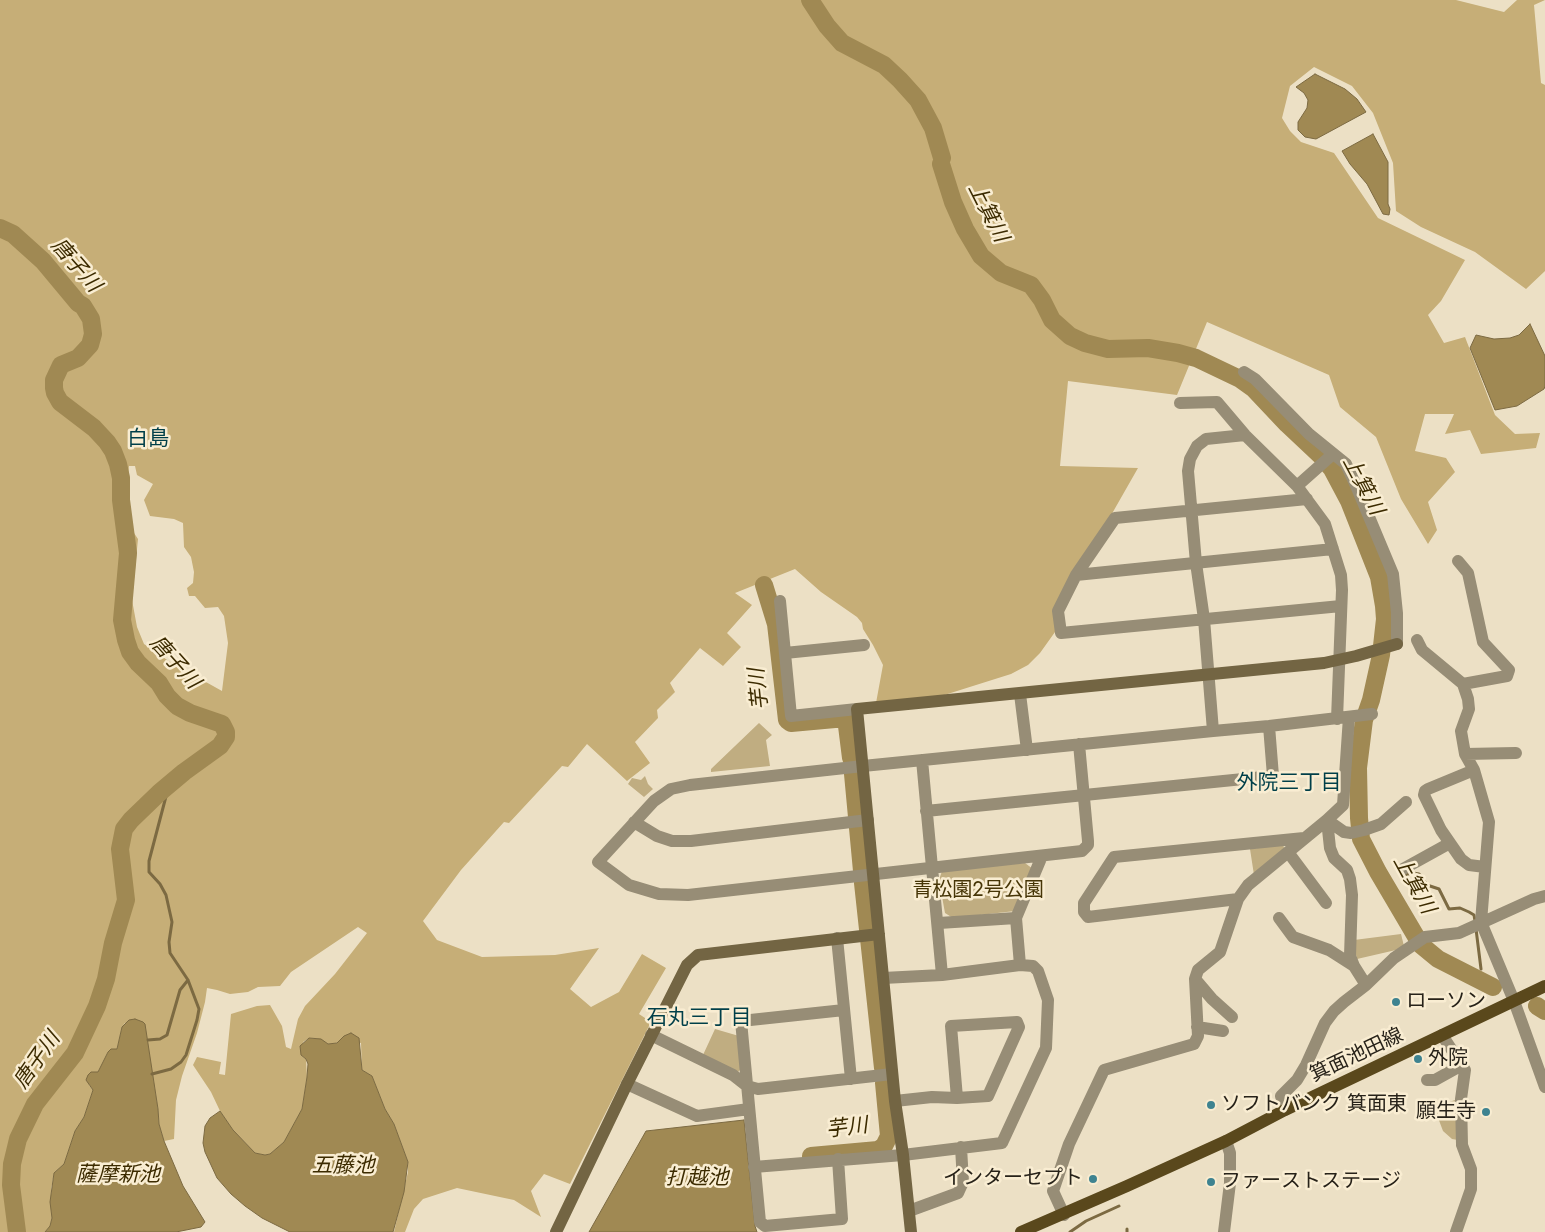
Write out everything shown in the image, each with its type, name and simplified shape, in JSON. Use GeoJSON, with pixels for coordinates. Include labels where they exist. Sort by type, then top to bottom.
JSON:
{"type":"FeatureCollection","features":[{"type":"Feature","properties":{"kind":"main road","name":"箕面池田線"},"geometry":{"type":"LineString","coordinates":[[1021,1232],[1226,1141],[1285,1110],[1545,986]]}},
{"type":"Feature","properties":{"kind":"street"},"geometry":{"type":"LineString","coordinates":[[780,601],[791,716],[1324,663],[1388,646],[1397,613],[1393,574],[1346,464],[1328,459],[1309,434],[1255,379],[1244,372]]}},
{"type":"Feature","properties":{"kind":"street"},"geometry":{"type":"LineString","coordinates":[[1064,1214],[1053,1191],[1069,1144],[1104,1070],[1194,1044],[1198,1036],[1195,980],[1198,970],[1220,952],[1238,899],[1248,885],[1327,820],[1344,803],[1358,716],[1339,660],[1341,575],[1326,524],[1297,486],[1245,435],[1217,402],[1180,403]]}},
{"type":"Feature","properties":{"kind":"street"},"geometry":{"type":"LineString","coordinates":[[1213,731],[1204,619],[1196,563],[1188,471],[1190,459],[1197,446],[1206,439],[1245,435]]}},
{"type":"Feature","properties":{"kind":"street"},"geometry":{"type":"LineString","coordinates":[[1297,486],[1328,459]]}},
{"type":"Feature","properties":{"kind":"street"},"geometry":{"type":"LineString","coordinates":[[1307,499],[1116,518],[1076,575],[1058,610],[1061,633],[1341,606]]}},
{"type":"Feature","properties":{"kind":"street"},"geometry":{"type":"LineString","coordinates":[[1076,575],[1333,549]]}},
{"type":"Feature","properties":{"kind":"street"},"geometry":{"type":"LineString","coordinates":[[1458,561],[1468,573],[1483,642],[1509,670],[1507,676],[1463,684]]}},
{"type":"Feature","properties":{"kind":"street"},"geometry":{"type":"LineString","coordinates":[[1417,640],[1422,650],[1463,684],[1468,699],[1469,709],[1461,731],[1464,754],[1474,770],[1489,822],[1481,922],[1514,1001],[1545,1087]]}},
{"type":"Feature","properties":{"kind":"street"},"geometry":{"type":"LineString","coordinates":[[785,653],[864,645]]}},
{"type":"Feature","properties":{"kind":"street"},"geometry":{"type":"LineString","coordinates":[[1020,694],[1027,750]]}},
{"type":"Feature","properties":{"kind":"street"},"geometry":{"type":"LineString","coordinates":[[857,709],[873,873],[872,935],[883,978],[892,1074],[911,1232]]}},
{"type":"Feature","properties":{"kind":"street"},"geometry":{"type":"LineString","coordinates":[[1079,744],[1088,840],[1085,849],[1078,852],[931,866],[873,873],[857,877],[688,895],[659,894],[629,885],[598,862],[654,801],[671,789],[690,785],[863,766],[1079,744],[1269,726],[1358,716]]}},
{"type":"Feature","properties":{"kind":"street"},"geometry":{"type":"LineString","coordinates":[[926,812],[1272,776],[1269,726]]}},
{"type":"Feature","properties":{"kind":"street"},"geometry":{"type":"LineString","coordinates":[[1464,754],[1516,753]]}},
{"type":"Feature","properties":{"kind":"street"},"geometry":{"type":"LineString","coordinates":[[922,760],[942,975]]}},
{"type":"Feature","properties":{"kind":"street"},"geometry":{"type":"LineString","coordinates":[[1474,770],[1424,792],[1441,830],[1450,843],[1467,864],[1485,868]]}},
{"type":"Feature","properties":{"kind":"street"},"geometry":{"type":"LineString","coordinates":[[1327,820],[1344,832],[1360,831],[1381,824],[1406,802]]}},
{"type":"Feature","properties":{"kind":"street"},"geometry":{"type":"LineString","coordinates":[[634,822],[656,836],[672,841],[691,841],[868,820]]}},
{"type":"Feature","properties":{"kind":"street"},"geometry":{"type":"LineString","coordinates":[[1327,820],[1330,848],[1334,858],[1346,870],[1350,880],[1352,895],[1349,952],[1354,966],[1366,986]]}},
{"type":"Feature","properties":{"kind":"street"},"geometry":{"type":"LineString","coordinates":[[1238,899],[1088,917],[1084,912],[1084,903],[1114,857],[1304,838]]}},
{"type":"Feature","properties":{"kind":"street"},"geometry":{"type":"LineString","coordinates":[[1403,869],[1450,843]]}},
{"type":"Feature","properties":{"kind":"street"},"geometry":{"type":"LineString","coordinates":[[1288,852],[1326,902]]}},
{"type":"Feature","properties":{"kind":"street"},"geometry":{"type":"LineString","coordinates":[[1020,966],[1016,918],[1042,856]]}},
{"type":"Feature","properties":{"kind":"street"},"geometry":{"type":"LineString","coordinates":[[1285,1110],[1280,1096],[1297,1080],[1325,1023],[1334,1011],[1366,986],[1394,958],[1425,937],[1459,933],[1534,899],[1545,896]]}},
{"type":"Feature","properties":{"kind":"street"},"geometry":{"type":"LineString","coordinates":[[938,923],[1016,918]]}},
{"type":"Feature","properties":{"kind":"street"},"geometry":{"type":"LineString","coordinates":[[1280,918],[1293,936],[1329,950],[1354,966]]}},
{"type":"Feature","properties":{"kind":"street"},"geometry":{"type":"LineString","coordinates":[[556,1232],[687,965],[698,955],[872,935]]}},
{"type":"Feature","properties":{"kind":"street"},"geometry":{"type":"LineString","coordinates":[[837,938],[851,1079]]}},
{"type":"Feature","properties":{"kind":"street"},"geometry":{"type":"LineString","coordinates":[[754,1167],[903,1155],[1002,1143],[1046,1048],[1048,1000],[1038,971],[1033,966],[1020,966],[942,975],[883,978]]}},
{"type":"Feature","properties":{"kind":"street"},"geometry":{"type":"LineString","coordinates":[[1195,980],[1232,1017]]}},
{"type":"Feature","properties":{"kind":"street"},"geometry":{"type":"LineString","coordinates":[[838,1160],[842,1219],[782,1228],[765,1226],[760,1222],[741,1021],[844,1010]]}},
{"type":"Feature","properties":{"kind":"street"},"geometry":{"type":"LineString","coordinates":[[895,1100],[932,1097],[956,1098],[988,1096],[1019,1027],[1017,1022],[951,1026],[956,1098]]}},
{"type":"Feature","properties":{"kind":"street"},"geometry":{"type":"LineString","coordinates":[[1197,1027],[1222,1031]]}},
{"type":"Feature","properties":{"kind":"street"},"geometry":{"type":"LineString","coordinates":[[651,1035],[733,1075],[747,1086],[758,1089],[892,1074]]}},
{"type":"Feature","properties":{"kind":"street"},"geometry":{"type":"LineString","coordinates":[[1442,1036],[1465,1070],[1462,1098],[1462,1145],[1471,1169],[1471,1189],[1456,1232]]}},
{"type":"Feature","properties":{"kind":"street"},"geometry":{"type":"LineString","coordinates":[[1427,1080],[1435,1080],[1462,1065]]}},
{"type":"Feature","properties":{"kind":"street"},"geometry":{"type":"LineString","coordinates":[[627,1084],[697,1116],[749,1109]]}},
{"type":"Feature","properties":{"kind":"street"},"geometry":{"type":"LineString","coordinates":[[1224,1232],[1230,1183],[1230,1153],[1226,1141]]}},
{"type":"Feature","properties":{"kind":"street"},"geometry":{"type":"LineString","coordinates":[[909,1211],[958,1193],[963,1182],[961,1147]]}},
{"type":"Feature","properties":{"kind":"green space"},"geometry":{"type":"Polygon","coordinates":[[[759,723],[772,735],[766,740],[770,766],[711,772],[711,769],[759,723]]]}},
{"type":"Feature","properties":{"kind":"green space"},"geometry":{"type":"Polygon","coordinates":[[[645,776],[648,784],[653,789],[644,797],[628,784],[632,778],[641,780],[645,776]]]}},
{"type":"Feature","properties":{"kind":"green space"},"geometry":{"type":"Polygon","coordinates":[[[1283,845],[1285,850],[1254,875],[1250,849],[1283,845]]]}},
{"type":"Feature","properties":{"kind":"green space","name":"青松園2号公園"},"geometry":{"type":"Polygon","coordinates":[[[1025,863],[1033,869],[1015,911],[953,918],[945,913],[939,880],[942,871],[1025,863]]]}},
{"type":"Feature","properties":{"kind":"green space"},"geometry":{"type":"Polygon","coordinates":[[[1401,934],[1404,946],[1396,950],[1357,959],[1354,940],[1401,934]]]}},
{"type":"Feature","properties":{"kind":"green space"},"geometry":{"type":"Polygon","coordinates":[[[715,1029],[739,1036],[742,1068],[738,1072],[703,1055],[715,1029]]]}},
{"type":"Feature","properties":{"kind":"green space"},"geometry":{"type":"Polygon","coordinates":[[[1458,1099],[1458,1140],[1452,1139],[1443,1131],[1434,1107],[1458,1099]]]}},
{"type":"Feature","properties":{"kind":"shaded area"},"geometry":{"type":"Polygon","coordinates":[[[0,0],[1456,0],[1504,12],[1517,0],[1545,0],[1534,5],[1541,83],[1545,85],[1545,271],[1526,289],[1475,252],[1421,227],[1396,211],[1393,163],[1373,113],[1352,86],[1314,67],[1290,86],[1282,118],[1290,131],[1301,142],[1334,153],[1378,218],[1465,260],[1441,301],[1428,315],[1444,343],[1465,337],[1495,415],[1515,434],[1540,433],[1536,448],[1481,454],[1470,430],[1445,434],[1454,414],[1425,414],[1415,451],[1446,458],[1455,472],[1428,502],[1437,530],[1428,544],[1401,499],[1376,437],[1340,407],[1329,375],[1207,322],[1177,395],[1068,381],[1060,466],[1138,468],[1069,589],[1055,632],[1040,653],[1028,665],[1011,674],[938,697],[876,703],[883,665],[863,629],[862,623],[857,617],[821,592],[795,569],[735,593],[752,605],[727,633],[741,647],[723,666],[700,648],[670,683],[675,692],[657,710],[658,718],[635,742],[650,763],[627,781],[587,744],[568,767],[562,766],[509,823],[504,822],[461,870],[423,921],[437,940],[482,957],[555,955],[599,948],[570,989],[591,1007],[619,992],[642,954],[666,968],[639,1014],[651,1022],[570,1184],[544,1174],[531,1191],[541,1217],[514,1200],[457,1188],[423,1199],[414,1209],[405,1232],[394,1232],[408,1172],[408,1162],[394,1124],[385,1109],[372,1076],[362,1070],[361,1043],[342,1040],[328,1044],[316,1038],[309,1038],[303,1042],[301,1055],[306,1059],[307,1077],[302,1109],[284,1142],[270,1154],[255,1153],[233,1130],[220,1111],[211,1092],[193,1065],[197,1057],[221,1062],[219,1074],[225,1075],[231,1014],[257,1006],[270,1005],[282,1026],[286,1047],[291,1049],[298,1019],[305,1006],[335,974],[367,933],[358,927],[291,972],[280,986],[258,987],[248,992],[230,994],[207,988],[197,1033],[176,1100],[174,1139],[164,1141],[159,1124],[152,1074],[125,1023],[122,1027],[117,1049],[111,1049],[108,1052],[98,1073],[89,1085],[93,1090],[84,1117],[75,1131],[64,1164],[54,1173],[51,1190],[52,1218],[50,1226],[45,1232],[0,1232],[0,0]],[[129,466],[127,486],[130,527],[138,539],[132,600],[137,627],[144,644],[170,662],[222,691],[228,643],[224,616],[218,607],[205,608],[195,596],[189,596],[187,588],[193,583],[194,572],[191,557],[184,547],[183,523],[174,519],[150,516],[144,500],[153,484],[137,475],[135,466],[129,466]]]}},
{"type":"Feature","properties":{"kind":"water"},"geometry":{"type":"Polygon","coordinates":[[[1315,74],[1345,89],[1357,99],[1366,112],[1316,139],[1305,137],[1298,130],[1298,122],[1307,108],[1308,100],[1304,93],[1296,87],[1315,74]]]}},
{"type":"Feature","properties":{"kind":"water"},"geometry":{"type":"Polygon","coordinates":[[[1373,134],[1388,162],[1389,215],[1383,214],[1367,184],[1342,151],[1373,134]]]}},
{"type":"Feature","properties":{"kind":"water"},"geometry":{"type":"Polygon","coordinates":[[[1530,324],[1545,356],[1544,389],[1517,406],[1495,410],[1470,348],[1476,335],[1494,339],[1510,338],[1519,335],[1530,324]]]}},
{"type":"Feature","properties":{"kind":"water","name":"薩摩新池"},"geometry":{"type":"Polygon","coordinates":[[[135,1019],[145,1024],[159,1124],[164,1141],[183,1186],[205,1222],[201,1227],[176,1232],[45,1232],[50,1226],[52,1218],[50,1202],[54,1173],[64,1164],[75,1131],[84,1117],[93,1090],[86,1080],[88,1075],[91,1072],[98,1072],[108,1052],[111,1049],[117,1049],[122,1027],[129,1020],[135,1019]]]}},
{"type":"Feature","properties":{"kind":"water","name":"五藤池"},"geometry":{"type":"Polygon","coordinates":[[[351,1033],[359,1038],[362,1070],[372,1076],[385,1109],[394,1124],[408,1162],[404,1192],[393,1232],[290,1232],[262,1218],[245,1206],[217,1178],[205,1152],[203,1143],[205,1126],[210,1118],[220,1111],[233,1130],[255,1153],[270,1154],[284,1142],[302,1109],[308,1064],[301,1055],[300,1046],[309,1038],[321,1039],[328,1044],[337,1043],[344,1036],[351,1033]]]}},
{"type":"Feature","properties":{"kind":"water","name":"打越池"},"geometry":{"type":"Polygon","coordinates":[[[744,1120],[757,1232],[589,1232],[646,1131],[744,1120]]]}},
{"type":"Feature","properties":{"kind":"waterway","name":"上箕川"},"geometry":{"type":"LineString","coordinates":[[810,0],[827,26],[842,43],[884,65],[918,100],[933,128],[942,158]]}},
{"type":"Feature","properties":{"kind":"waterway","name":"上箕川"},"geometry":{"type":"LineString","coordinates":[[941,164],[953,202],[965,229],[981,256],[1001,273],[1031,285],[1042,300],[1052,320],[1070,336],[1085,343],[1108,349],[1148,348],[1178,353],[1196,358],[1240,379],[1254,389],[1332,469],[1349,501],[1379,577],[1384,606],[1385,619],[1381,655],[1371,700],[1364,720],[1358,768],[1361,839],[1421,945],[1438,959],[1493,987]]}},
{"type":"Feature","properties":{"kind":"waterway","name":"唐子川"},"geometry":{"type":"LineString","coordinates":[[0,228],[13,234],[43,261],[78,303],[83,306],[91,319],[93,334],[90,345],[78,358],[61,365],[54,380],[54,388],[60,402],[94,428],[107,442],[118,464],[128,553],[122,620],[130,652],[138,663],[159,683],[167,696],[177,706],[190,713],[222,724],[226,732],[226,737],[220,746],[159,793],[124,829],[120,849],[126,900],[113,943],[106,979],[97,1006],[75,1053],[35,1104],[18,1139],[12,1164],[11,1185],[17,1232]]}},
{"type":"Feature","properties":{"kind":"waterway","name":"芋川"},"geometry":{"type":"LineString","coordinates":[[764,585],[776,624],[787,720],[791,723],[846,718],[851,758]]}},
{"type":"Feature","properties":{"kind":"waterway","name":"芋川"},"geometry":{"type":"LineString","coordinates":[[853,774],[857,817]]}},
{"type":"Feature","properties":{"kind":"waterway"},"geometry":{"type":"LineString","coordinates":[[152,1074],[171,1069],[181,1062],[186,1055],[199,1009],[188,980],[170,953],[169,942],[172,922],[166,895],[160,884],[149,872],[149,861],[169,785]]}},
{"type":"Feature","properties":{"kind":"waterway","name":"芋川"},"geometry":{"type":"LineString","coordinates":[[858,828],[862,871]]}},
{"type":"Feature","properties":{"kind":"waterway"},"geometry":{"type":"LineString","coordinates":[[1403,875],[1419,874],[1427,885],[1439,889],[1449,909],[1460,908],[1469,912],[1474,915],[1475,921]]}},
{"type":"Feature","properties":{"kind":"waterway","name":"芋川"},"geometry":{"type":"LineString","coordinates":[[863,883],[883,1068]]}},
{"type":"Feature","properties":{"kind":"waterway"},"geometry":{"type":"LineString","coordinates":[[1476,929],[1481,969]]}},
{"type":"Feature","properties":{"kind":"waterway","name":"上箕川"},"geometry":{"type":"LineString","coordinates":[[1482,977],[1483,982]]}},
{"type":"Feature","properties":{"kind":"waterway"},"geometry":{"type":"LineString","coordinates":[[148,1040],[160,1039],[167,1035],[180,990],[188,980]]}},
{"type":"Feature","properties":{"kind":"waterway","name":"上箕川"},"geometry":{"type":"LineString","coordinates":[[1537,1006],[1545,1011]]}},
{"type":"Feature","properties":{"kind":"waterway","name":"芋川"},"geometry":{"type":"LineString","coordinates":[[811,1156],[878,1150],[884,1146],[889,1136],[884,1083]]}},
{"type":"Feature","properties":{"kind":"waterway"},"geometry":{"type":"LineString","coordinates":[[1070,1232],[1086,1221],[1119,1206]]}},
{"type":"Feature","properties":{"kind":"place","name":"ローソン"},"geometry":{"type":"Point","coordinates":[1396,1002]}},
{"type":"Feature","properties":{"kind":"place","name":"外院"},"geometry":{"type":"Point","coordinates":[1418,1059]}},
{"type":"Feature","properties":{"kind":"place","name":"ソフトバンク 箕面東"},"geometry":{"type":"Point","coordinates":[1211,1105]}},
{"type":"Feature","properties":{"kind":"place","name":"願生寺"},"geometry":{"type":"Point","coordinates":[1486,1112]}},
{"type":"Feature","properties":{"kind":"place","name":"インターセプト"},"geometry":{"type":"Point","coordinates":[1093,1179]}},
{"type":"Feature","properties":{"kind":"place","name":"ファーストステージ"},"geometry":{"type":"Point","coordinates":[1211,1182]}},
{"type":"Feature","properties":{"kind":"district","name":"白島"},"geometry":{"type":"Point","coordinates":[148,440]}},
{"type":"Feature","properties":{"kind":"district","name":"外院三丁目"},"geometry":{"type":"Point","coordinates":[1289,784]}},
{"type":"Feature","properties":{"kind":"district","name":"石丸三丁目"},"geometry":{"type":"Point","coordinates":[699,1019]}}]}
